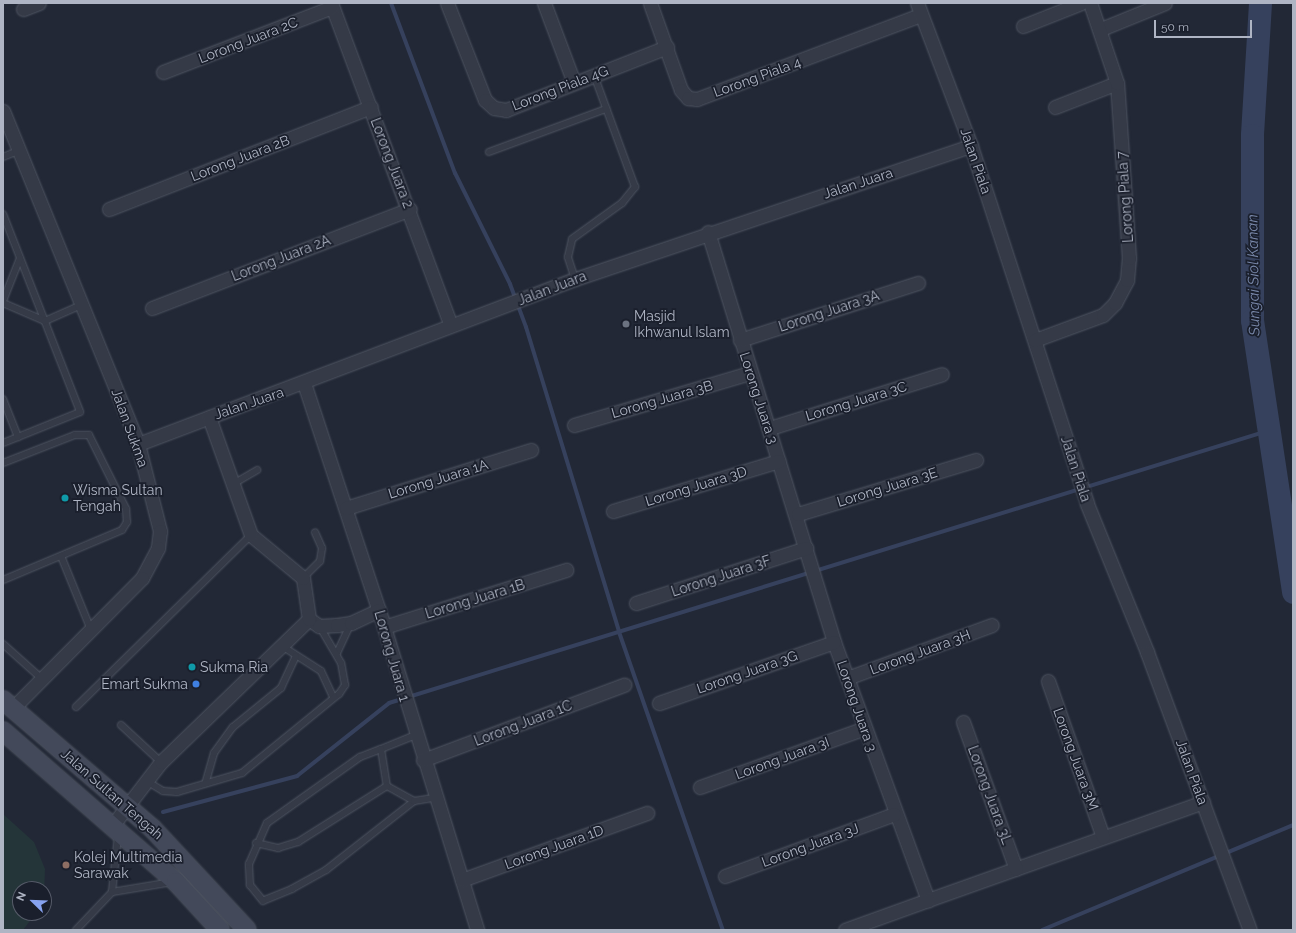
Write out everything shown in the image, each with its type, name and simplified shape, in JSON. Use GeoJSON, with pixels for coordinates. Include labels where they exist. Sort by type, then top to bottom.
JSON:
{"type":"FeatureCollection","features":[{"type":"Feature","properties":{"kind":"main road","name":"Jalan Sultan Tengah"},"geometry":{"type":"LineString","coordinates":[[8,704],[127,807],[193,869],[247,930]]}},
{"type":"Feature","properties":{"kind":"main road","name":"Jalan Sultan Tengah"},"geometry":{"type":"LineString","coordinates":[[3,731],[176,882],[220,930]]}},
{"type":"Feature","properties":{"kind":"street"},"geometry":{"type":"LineString","coordinates":[[23,9],[40,3]]}},
{"type":"Feature","properties":{"kind":"street","name":"Lorong Piala 4G"},"geometry":{"type":"LineString","coordinates":[[447,3],[485,100],[494,108],[506,110],[574,82],[667,47]]}},
{"type":"Feature","properties":{"kind":"street"},"geometry":{"type":"LineString","coordinates":[[544,3],[574,82]]}},
{"type":"Feature","properties":{"kind":"street"},"geometry":{"type":"LineString","coordinates":[[1023,26],[1081,3]]}},
{"type":"Feature","properties":{"kind":"street","name":"Lorong Piala 7"},"geometry":{"type":"LineString","coordinates":[[1035,340],[1103,315],[1116,303],[1126,280],[1129,258],[1117,83],[1101,29],[1090,3]]}},
{"type":"Feature","properties":{"kind":"street"},"geometry":{"type":"LineString","coordinates":[[1101,29],[1165,3]]}},
{"type":"Feature","properties":{"kind":"street","name":"Lorong Juara 2C"},"geometry":{"type":"LineString","coordinates":[[163,72],[332,5]]}},
{"type":"Feature","properties":{"kind":"street","name":"Lorong Juara 2"},"geometry":{"type":"LineString","coordinates":[[332,5],[410,209],[451,325]]}},
{"type":"Feature","properties":{"kind":"street","name":"Lorong Piala 4"},"geometry":{"type":"LineString","coordinates":[[655,5],[681,90],[688,98],[697,99],[919,9]]}},
{"type":"Feature","properties":{"kind":"street","name":"Jalan Piala"},"geometry":{"type":"LineString","coordinates":[[919,9],[971,146],[1087,504],[1147,652],[1216,837],[1227,873],[1250,930]]}},
{"type":"Feature","properties":{"kind":"street"},"geometry":{"type":"LineString","coordinates":[[1055,107],[1117,83]]}},
{"type":"Feature","properties":{"kind":"street","name":"Lorong Juara 2B"},"geometry":{"type":"LineString","coordinates":[[108,209],[371,107]]}},
{"type":"Feature","properties":{"kind":"street","name":"Jalan Sukma"},"geometry":{"type":"LineString","coordinates":[[3,111],[138,444],[157,510],[160,530],[158,548],[142,578],[41,678],[8,704]]}},
{"type":"Feature","properties":{"kind":"street","name":"Jalan Juara"},"geometry":{"type":"LineString","coordinates":[[138,444],[209,417],[304,384],[451,325],[575,279],[708,232],[971,146]]}},
{"type":"Feature","properties":{"kind":"street","name":"Lorong Juara 2A"},"geometry":{"type":"LineString","coordinates":[[152,308],[410,209]]}},
{"type":"Feature","properties":{"kind":"street","name":"Lorong Juara 3"},"geometry":{"type":"LineString","coordinates":[[708,232],[750,373],[770,428],[779,461],[798,514],[806,548],[834,642],[848,678],[894,814],[928,900]]}},
{"type":"Feature","properties":{"kind":"street","name":"Lorong Juara 3A"},"geometry":{"type":"LineString","coordinates":[[740,340],[918,283]]}},
{"type":"Feature","properties":{"kind":"street","name":"Lorong Juara 3B"},"geometry":{"type":"LineString","coordinates":[[574,425],[750,373]]}},
{"type":"Feature","properties":{"kind":"street","name":"Lorong Juara 3C"},"geometry":{"type":"LineString","coordinates":[[770,428],[942,374]]}},
{"type":"Feature","properties":{"kind":"street","name":"Lorong Juara 1"},"geometry":{"type":"LineString","coordinates":[[304,384],[379,610],[434,798],[462,880],[477,930]]}},
{"type":"Feature","properties":{"kind":"street"},"geometry":{"type":"LineString","coordinates":[[209,417],[230,485],[251,535],[303,578],[314,622]]}},
{"type":"Feature","properties":{"kind":"street","name":"Lorong Juara 1A"},"geometry":{"type":"LineString","coordinates":[[346,508],[531,450]]}},
{"type":"Feature","properties":{"kind":"street","name":"Lorong Juara 3E"},"geometry":{"type":"LineString","coordinates":[[798,514],[976,460]]}},
{"type":"Feature","properties":{"kind":"street","name":"Lorong Juara 3D"},"geometry":{"type":"LineString","coordinates":[[613,511],[779,461]]}},
{"type":"Feature","properties":{"kind":"street","name":"Lorong Juara 3F"},"geometry":{"type":"LineString","coordinates":[[636,603],[806,548]]}},
{"type":"Feature","properties":{"kind":"street","name":"Lorong Juara 1B"},"geometry":{"type":"LineString","coordinates":[[384,627],[566,570]]}},
{"type":"Feature","properties":{"kind":"street"},"geometry":{"type":"LineString","coordinates":[[115,829],[127,807],[148,782],[161,762],[282,646],[314,622],[351,623],[379,610]]}},
{"type":"Feature","properties":{"kind":"street","name":"Lorong Juara 3H"},"geometry":{"type":"LineString","coordinates":[[848,678],[992,625]]}},
{"type":"Feature","properties":{"kind":"street","name":"Lorong Juara 3G"},"geometry":{"type":"LineString","coordinates":[[660,703],[834,642]]}},
{"type":"Feature","properties":{"kind":"street","name":"Lorong Juara 3M"},"geometry":{"type":"LineString","coordinates":[[1048,681],[1104,837]]}},
{"type":"Feature","properties":{"kind":"street","name":"Lorong Juara 1C"},"geometry":{"type":"LineString","coordinates":[[423,760],[624,685]]}},
{"type":"Feature","properties":{"kind":"street","name":"Lorong Juara 3L"},"geometry":{"type":"LineString","coordinates":[[963,722],[1016,869]]}},
{"type":"Feature","properties":{"kind":"street","name":"Lorong Juara 3I"},"geometry":{"type":"LineString","coordinates":[[700,787],[865,728]]}},
{"type":"Feature","properties":{"kind":"street"},"geometry":{"type":"LineString","coordinates":[[845,930],[1203,802]]}},
{"type":"Feature","properties":{"kind":"street","name":"Lorong Juara 1D"},"geometry":{"type":"LineString","coordinates":[[462,880],[647,813]]}},
{"type":"Feature","properties":{"kind":"street","name":"Lorong Juara 3J"},"geometry":{"type":"LineString","coordinates":[[725,876],[894,814]]}},
{"type":"Feature","properties":{"kind":"lane"},"geometry":{"type":"LineString","coordinates":[[575,279],[568,257],[572,239],[622,203],[635,187],[594,75]]}},
{"type":"Feature","properties":{"kind":"lane"},"geometry":{"type":"LineString","coordinates":[[489,152],[606,109]]}},
{"type":"Feature","properties":{"kind":"lane"},"geometry":{"type":"LineString","coordinates":[[3,157],[20,150]]}},
{"type":"Feature","properties":{"kind":"lane"},"geometry":{"type":"LineString","coordinates":[[3,214],[80,412],[3,443]]}},
{"type":"Feature","properties":{"kind":"lane"},"geometry":{"type":"LineString","coordinates":[[20,258],[3,302],[45,321],[81,305]]}},
{"type":"Feature","properties":{"kind":"lane"},"geometry":{"type":"LineString","coordinates":[[3,399],[18,437]]}},
{"type":"Feature","properties":{"kind":"lane"},"geometry":{"type":"LineString","coordinates":[[3,463],[83,433],[92,440],[126,509],[127,522],[122,530],[3,580]]}},
{"type":"Feature","properties":{"kind":"lane"},"geometry":{"type":"LineString","coordinates":[[230,485],[248,478],[257,470]]}},
{"type":"Feature","properties":{"kind":"lane"},"geometry":{"type":"LineString","coordinates":[[303,578],[320,561],[322,548],[314,532]]}},
{"type":"Feature","properties":{"kind":"lane"},"geometry":{"type":"LineString","coordinates":[[76,707],[251,535]]}},
{"type":"Feature","properties":{"kind":"lane"},"geometry":{"type":"LineString","coordinates":[[62,556],[91,630]]}},
{"type":"Feature","properties":{"kind":"lane"},"geometry":{"type":"LineString","coordinates":[[148,782],[163,791],[177,792],[206,781],[242,773],[345,686],[337,653],[314,622]]}},
{"type":"Feature","properties":{"kind":"lane"},"geometry":{"type":"LineString","coordinates":[[337,653],[351,623]]}},
{"type":"Feature","properties":{"kind":"lane"},"geometry":{"type":"LineString","coordinates":[[3,644],[41,678]]}},
{"type":"Feature","properties":{"kind":"lane"},"geometry":{"type":"LineString","coordinates":[[282,646],[321,671],[333,697]]}},
{"type":"Feature","properties":{"kind":"lane"},"geometry":{"type":"LineString","coordinates":[[206,781],[214,753],[232,727],[281,688],[296,656]]}},
{"type":"Feature","properties":{"kind":"lane"},"geometry":{"type":"LineString","coordinates":[[121,725],[161,762]]}},
{"type":"Feature","properties":{"kind":"lane"},"geometry":{"type":"LineString","coordinates":[[415,735],[360,757],[267,823],[256,843],[249,864],[250,884],[263,901],[326,870],[414,801],[434,798]]}},
{"type":"Feature","properties":{"kind":"lane"},"geometry":{"type":"LineString","coordinates":[[381,749],[387,786]]}},
{"type":"Feature","properties":{"kind":"lane"},"geometry":{"type":"LineString","coordinates":[[387,786],[414,801]]}},
{"type":"Feature","properties":{"kind":"lane"},"geometry":{"type":"LineString","coordinates":[[256,843],[278,848],[298,842],[387,786]]}},
{"type":"Feature","properties":{"kind":"lane"},"geometry":{"type":"LineString","coordinates":[[112,892],[115,829]]}},
{"type":"Feature","properties":{"kind":"lane"},"geometry":{"type":"LineString","coordinates":[[76,930],[112,892],[176,882]]}},
{"type":"Feature","properties":{"kind":"shaded area"},"geometry":{"type":"Polygon","coordinates":[[[3,814],[34,842],[45,869],[45,881],[12,881],[12,921],[30,921],[23,930],[3,930],[3,814]]]}},
{"type":"Feature","properties":{"kind":"waterway"},"geometry":{"type":"LineString","coordinates":[[391,3],[455,173],[510,284],[526,327],[619,632],[723,930]]}},
{"type":"Feature","properties":{"kind":"waterway","name":"Sungai Siol Kanan"},"geometry":{"type":"LineString","coordinates":[[1260,3],[1252,135],[1252,320],[1293,592]]}},
{"type":"Feature","properties":{"kind":"waterway"},"geometry":{"type":"LineString","coordinates":[[163,812],[297,776],[389,703],[1267,431]]}},
{"type":"Feature","properties":{"kind":"waterway"},"geometry":{"type":"LineString","coordinates":[[1042,930],[1293,825]]}},
{"type":"Feature","properties":{"kind":"place","name":"Masjid Ikhwanul Islam"},"geometry":{"type":"Point","coordinates":[626,324]}},
{"type":"Feature","properties":{"kind":"place","name":"Wisma Sultan Tengah"},"geometry":{"type":"Point","coordinates":[65,498]}},
{"type":"Feature","properties":{"kind":"place","name":"Sukma Ria"},"geometry":{"type":"Point","coordinates":[192,667]}},
{"type":"Feature","properties":{"kind":"place","name":"Emart Sukma"},"geometry":{"type":"Point","coordinates":[196,684]}},
{"type":"Feature","properties":{"kind":"place","name":"Kolej Multimedia Sarawak"},"geometry":{"type":"Point","coordinates":[66,865]}}]}
